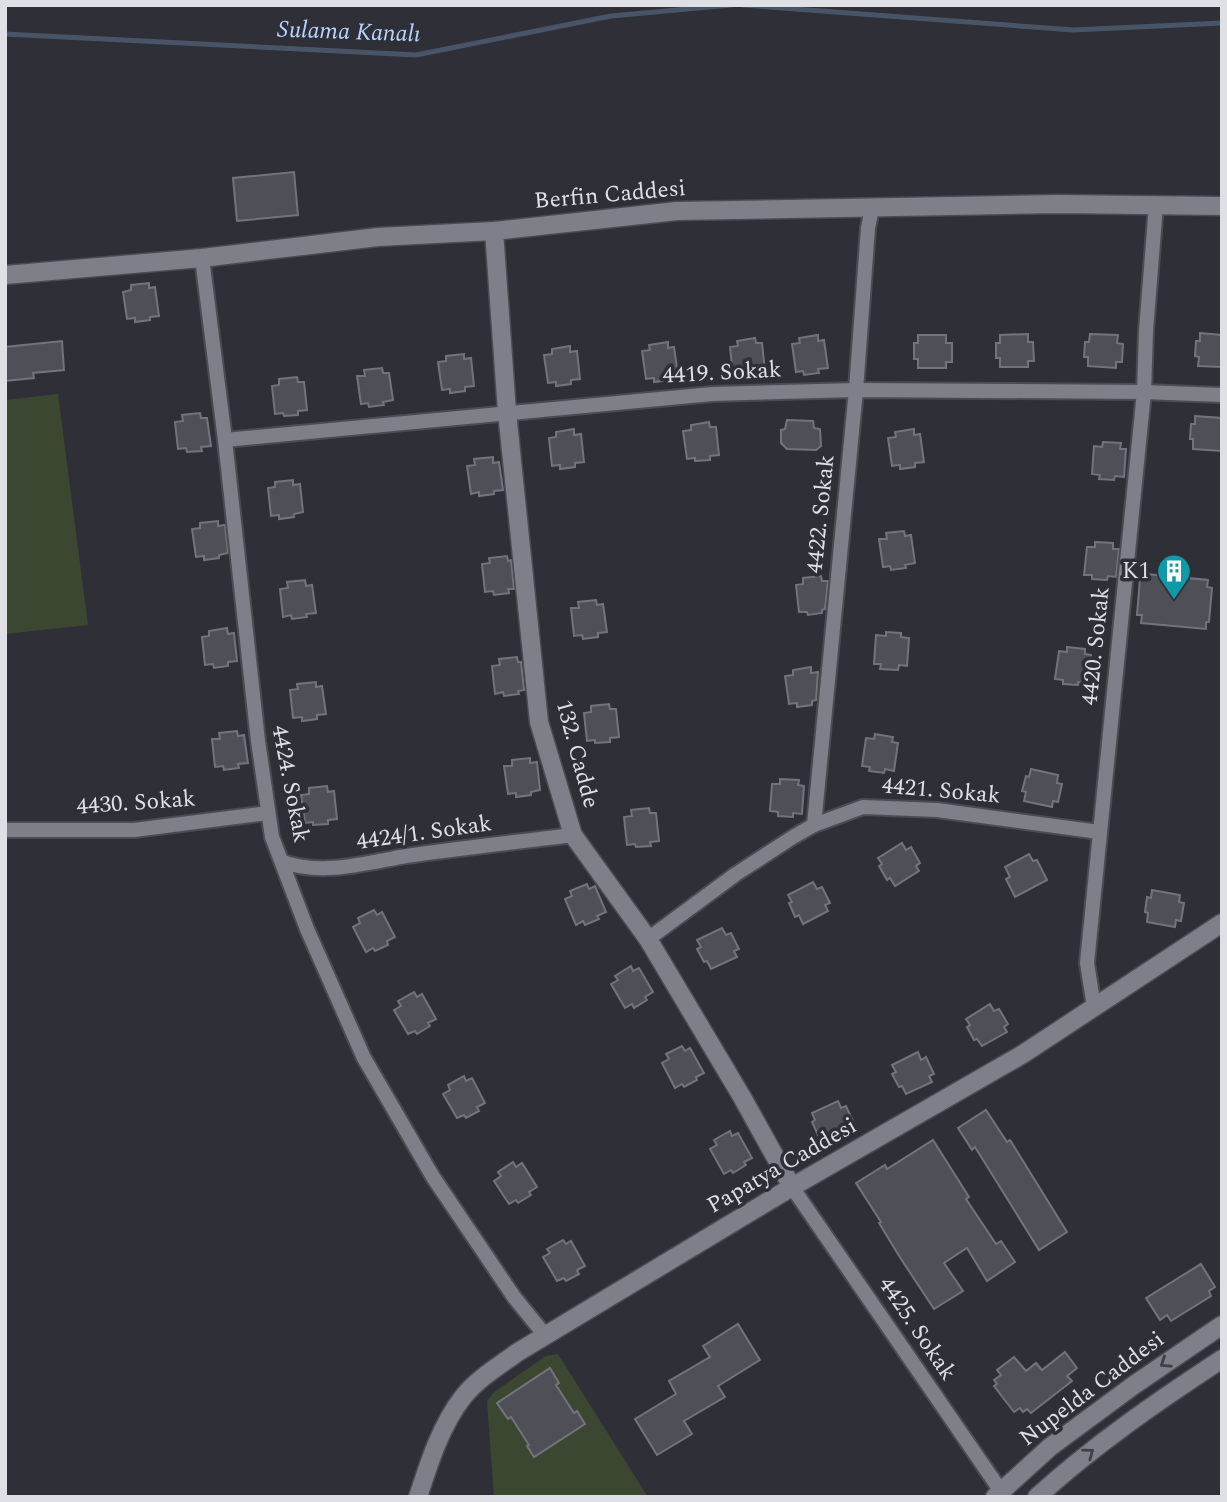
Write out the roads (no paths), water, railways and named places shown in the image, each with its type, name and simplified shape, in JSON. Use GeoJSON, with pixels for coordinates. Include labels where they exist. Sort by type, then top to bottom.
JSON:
{"type":"FeatureCollection","features":[{"type":"Feature","properties":{"kind":"street","name":"Berfin Caddesi"},"geometry":{"type":"LineString","coordinates":[[5,275],[202,258],[378,237],[494,231],[677,211],[1058,204],[1222,206]]}},
{"type":"Feature","properties":{"kind":"street","name":"4420. Sokak"},"geometry":{"type":"LineString","coordinates":[[1094,1007],[1087,963],[1144,392],[1156,205]]}},
{"type":"Feature","properties":{"kind":"street","name":"4422. Sokak"},"geometry":{"type":"LineString","coordinates":[[814,825],[856,390],[868,228],[872,208]]}},
{"type":"Feature","properties":{"kind":"street","name":"132. Cadde"},"geometry":{"type":"LineString","coordinates":[[494,231],[507,412],[538,722],[573,835],[648,939],[792,1187]]}},
{"type":"Feature","properties":{"kind":"street","name":"4424. Sokak"},"geometry":{"type":"LineString","coordinates":[[202,258],[226,440],[256,727],[272,837],[307,929],[364,1058],[433,1177],[514,1297],[544,1334]]}},
{"type":"Feature","properties":{"kind":"street","name":"4419. Sokak"},"geometry":{"type":"LineString","coordinates":[[226,440],[712,394],[856,390],[1222,395]]}},
{"type":"Feature","properties":{"kind":"street","name":"4421. Sokak"},"geometry":{"type":"LineString","coordinates":[[648,939],[736,874],[814,825],[863,807],[937,810],[1099,832]]}},
{"type":"Feature","properties":{"kind":"street","name":"4430. Sokak"},"geometry":{"type":"LineString","coordinates":[[5,830],[134,830],[268,813]]}},
{"type":"Feature","properties":{"kind":"street","name":"4424/1. Sokak"},"geometry":{"type":"LineString","coordinates":[[283,862],[294,866],[340,869],[405,856],[573,835]]}},
{"type":"Feature","properties":{"kind":"street","name":"Papatya Caddesi"},"geometry":{"type":"LineString","coordinates":[[418,1497],[428,1464],[463,1397],[481,1380],[544,1334],[1023,1054],[1222,923]]}},
{"type":"Feature","properties":{"kind":"street","name":"4425. Sokak"},"geometry":{"type":"LineString","coordinates":[[792,1187],[1000,1495]]}},
{"type":"Feature","properties":{"kind":"street","name":"Nupelda Caddesi"},"geometry":{"type":"LineString","coordinates":[[1000,1495],[1050,1447],[1133,1385],[1222,1325]]}},
{"type":"Feature","properties":{"kind":"street"},"geometry":{"type":"LineString","coordinates":[[1037,1497],[1066,1471],[1143,1413],[1222,1359]]}},
{"type":"Feature","properties":{"kind":"waterway","name":"Sulama Kanalı"},"geometry":{"type":"LineString","coordinates":[[5,34],[416,55],[611,16],[731,5]]}},
{"type":"Feature","properties":{"kind":"waterway","name":"Sulama Kanalı"},"geometry":{"type":"LineString","coordinates":[[743,5],[1073,30],[1222,23]]}},
{"type":"Feature","properties":{"kind":"place","name":"K1"},"geometry":{"type":"Point","coordinates":[1174,601]}}]}
